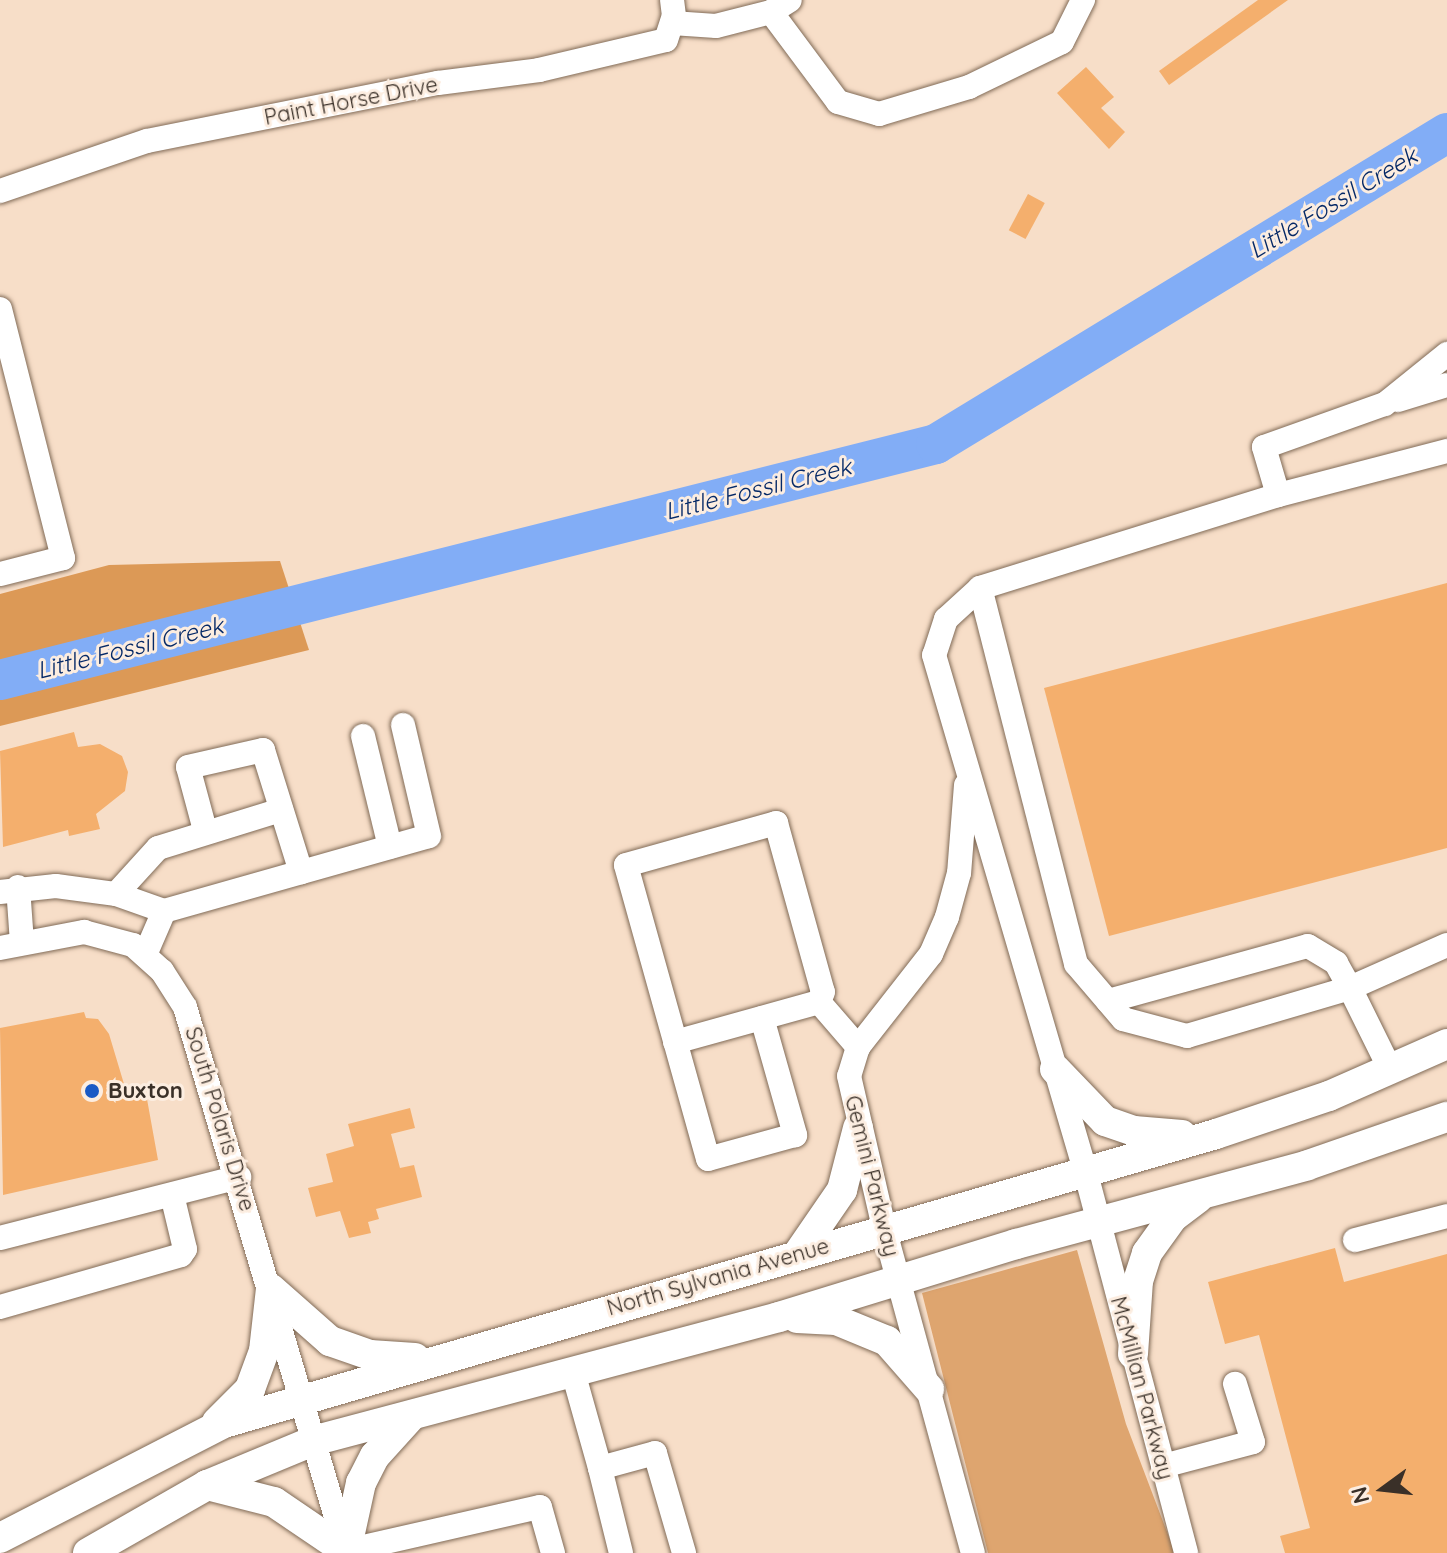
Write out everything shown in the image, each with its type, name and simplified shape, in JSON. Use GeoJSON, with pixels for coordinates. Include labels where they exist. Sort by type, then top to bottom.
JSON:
{"type":"FeatureCollection","features":[{"type":"Feature","properties":{"kind":"main road","name":"North Sylvania Avenue"},"geometry":{"type":"LineString","coordinates":[[0,1538],[196,1436],[301,1399],[1216,1134],[1390,1069],[1447,1044]]}},
{"type":"Feature","properties":{"kind":"main road"},"geometry":{"type":"LineString","coordinates":[[1055,1069],[1105,1121],[1134,1131],[1216,1134]]}},
{"type":"Feature","properties":{"kind":"main road"},"geometry":{"type":"LineString","coordinates":[[88,1553],[207,1485],[313,1441],[779,1317],[898,1277],[1308,1165],[1447,1117]]}},
{"type":"Feature","properties":{"kind":"main road"},"geometry":{"type":"LineString","coordinates":[[798,1254],[842,1190],[858,1128]]}},
{"type":"Feature","properties":{"kind":"main road"},"geometry":{"type":"LineString","coordinates":[[1133,1354],[1138,1281],[1147,1253],[1173,1217],[1207,1191]]}},
{"type":"Feature","properties":{"kind":"main road"},"geometry":{"type":"LineString","coordinates":[[271,1289],[330,1341],[370,1355],[439,1359]]}},
{"type":"Feature","properties":{"kind":"main road"},"geometry":{"type":"LineString","coordinates":[[196,1436],[230,1413],[250,1389],[264,1351],[271,1289]]}},
{"type":"Feature","properties":{"kind":"main road"},"geometry":{"type":"LineString","coordinates":[[779,1317],[836,1320],[887,1341],[929,1389]]}},
{"type":"Feature","properties":{"kind":"main road"},"geometry":{"type":"LineString","coordinates":[[207,1485],[274,1502],[344,1552],[361,1483],[375,1456],[412,1415]]}},
{"type":"Feature","properties":{"kind":"street"},"geometry":{"type":"LineString","coordinates":[[672,11],[716,26],[780,6],[838,102],[879,114],[969,87],[1062,42],[1083,0]]}},
{"type":"Feature","properties":{"kind":"street","name":"Paint Horse Drive"},"geometry":{"type":"LineString","coordinates":[[0,191],[147,141],[438,83],[539,70],[666,40],[672,11]]}},
{"type":"Feature","properties":{"kind":"street"},"geometry":{"type":"LineString","coordinates":[[0,309],[63,558],[2,568]]}},
{"type":"Feature","properties":{"kind":"street"},"geometry":{"type":"LineString","coordinates":[[1385,404],[1447,354]]}},
{"type":"Feature","properties":{"kind":"street"},"geometry":{"type":"LineString","coordinates":[[1278,495],[1264,447],[1447,385]]}},
{"type":"Feature","properties":{"kind":"street"},"geometry":{"type":"LineString","coordinates":[[1447,451],[1278,495],[980,588],[1076,964],[1123,1019],[1187,1036],[1350,988],[1447,945]]}},
{"type":"Feature","properties":{"kind":"street","name":"Gemini Parkway"},"geometry":{"type":"LineString","coordinates":[[980,588],[946,619],[934,655],[1099,1222]]}},
{"type":"Feature","properties":{"kind":"street"},"geometry":{"type":"LineString","coordinates":[[11,945],[9,889],[116,894],[164,911],[429,836],[403,725]]}},
{"type":"Feature","properties":{"kind":"street"},"geometry":{"type":"LineString","coordinates":[[363,736],[390,847]]}},
{"type":"Feature","properties":{"kind":"street"},"geometry":{"type":"LineString","coordinates":[[205,830],[188,767],[263,750],[301,872]]}},
{"type":"Feature","properties":{"kind":"street","name":"Gemini Parkway"},"geometry":{"type":"LineString","coordinates":[[898,1277],[858,1128],[849,1076],[858,1047],[931,954],[947,917],[959,873],[968,770]]}},
{"type":"Feature","properties":{"kind":"street"},"geometry":{"type":"LineString","coordinates":[[116,894],[158,848],[205,830],[281,810]]}},
{"type":"Feature","properties":{"kind":"street"},"geometry":{"type":"LineString","coordinates":[[762,1018],[795,1135],[708,1159],[626,865],[776,823],[823,992],[819,1002]]}},
{"type":"Feature","properties":{"kind":"street"},"geometry":{"type":"LineString","coordinates":[[145,955],[164,911]]}},
{"type":"Feature","properties":{"kind":"street","name":"South Polaris Drive"},"geometry":{"type":"LineString","coordinates":[[11,945],[84,932],[133,945],[145,955],[185,1007],[239,1177],[344,1552]]}},
{"type":"Feature","properties":{"kind":"street"},"geometry":{"type":"LineString","coordinates":[[1108,1001],[1308,946],[1336,963],[1390,1069]]}},
{"type":"Feature","properties":{"kind":"street"},"geometry":{"type":"LineString","coordinates":[[819,1002],[858,1047]]}},
{"type":"Feature","properties":{"kind":"street"},"geometry":{"type":"LineString","coordinates":[[675,1042],[819,1002]]}},
{"type":"Feature","properties":{"kind":"street"},"geometry":{"type":"LineString","coordinates":[[0,1238],[239,1177]]}},
{"type":"Feature","properties":{"kind":"street"},"geometry":{"type":"LineString","coordinates":[[0,1307],[181,1255],[185,1249],[172,1195]]}},
{"type":"Feature","properties":{"kind":"street"},"geometry":{"type":"LineString","coordinates":[[1355,1240],[1447,1216]]}},
{"type":"Feature","properties":{"kind":"street","name":"McMillian Parkway"},"geometry":{"type":"LineString","coordinates":[[1099,1222],[1186,1553]]}},
{"type":"Feature","properties":{"kind":"street"},"geometry":{"type":"LineString","coordinates":[[898,1277],[973,1553]]}},
{"type":"Feature","properties":{"kind":"street"},"geometry":{"type":"LineString","coordinates":[[573,1372],[621,1553]]}},
{"type":"Feature","properties":{"kind":"street"},"geometry":{"type":"LineString","coordinates":[[1163,1466],[1253,1442],[1235,1384]]}},
{"type":"Feature","properties":{"kind":"street"},"geometry":{"type":"LineString","coordinates":[[600,1468],[655,1453],[684,1553]]}},
{"type":"Feature","properties":{"kind":"street"},"geometry":{"type":"LineString","coordinates":[[344,1552],[540,1507],[553,1553]]}},
{"type":"Feature","properties":{"kind":"shaded area"},"geometry":{"type":"Polygon","coordinates":[[[280,561],[309,650],[0,726],[0,594],[109,565],[280,561]]]}},
{"type":"Feature","properties":{"kind":"shaded area"},"geometry":{"type":"Polygon","coordinates":[[[1077,1250],[1126,1424],[1175,1553],[988,1553],[922,1293],[1077,1250]]]}},
{"type":"Feature","properties":{"kind":"building"},"geometry":{"type":"Polygon","coordinates":[[[1258,0],[1288,0],[1169,85],[1159,71],[1258,0]]]}},
{"type":"Feature","properties":{"kind":"building"},"geometry":{"type":"Polygon","coordinates":[[[1086,67],[1114,97],[1101,108],[1125,132],[1109,149],[1057,93],[1086,67]]]}},
{"type":"Feature","properties":{"kind":"building"},"geometry":{"type":"Polygon","coordinates":[[[1028,194],[1045,203],[1026,239],[1009,230],[1028,194]]]}},
{"type":"Feature","properties":{"kind":"building"},"geometry":{"type":"Polygon","coordinates":[[[1447,583],[1447,848],[1109,936],[1044,688],[1447,583]]]}},
{"type":"Feature","properties":{"kind":"building"},"geometry":{"type":"Polygon","coordinates":[[[74,732],[78,747],[100,744],[122,756],[128,772],[125,791],[96,814],[100,829],[69,836],[68,830],[3,847],[0,751],[74,732]]]}},
{"type":"Feature","properties":{"kind":"building"},"geometry":{"type":"Polygon","coordinates":[[[84,1012],[86,1018],[98,1019],[109,1034],[124,1084],[145,1088],[158,1160],[3,1195],[0,1028],[84,1012]]]}},
{"type":"Feature","properties":{"kind":"building"},"geometry":{"type":"Polygon","coordinates":[[[410,1108],[415,1128],[391,1134],[400,1168],[414,1165],[422,1197],[376,1209],[379,1219],[368,1222],[371,1233],[349,1238],[340,1211],[316,1217],[308,1188],[333,1182],[326,1154],[354,1146],[348,1124],[410,1108]]]}},
{"type":"Feature","properties":{"kind":"building"},"geometry":{"type":"Polygon","coordinates":[[[1335,1248],[1344,1282],[1447,1254],[1447,1553],[1285,1553],[1280,1536],[1310,1528],[1259,1335],[1225,1344],[1208,1282],[1335,1248]]]}},
{"type":"Feature","properties":{"kind":"waterway","name":"Little Fossil Creek"},"geometry":{"type":"LineString","coordinates":[[0,680],[936,444],[1447,133]]}},
{"type":"Feature","properties":{"kind":"place","name":"Buxton"},"geometry":{"type":"Point","coordinates":[92,1091]}}]}
